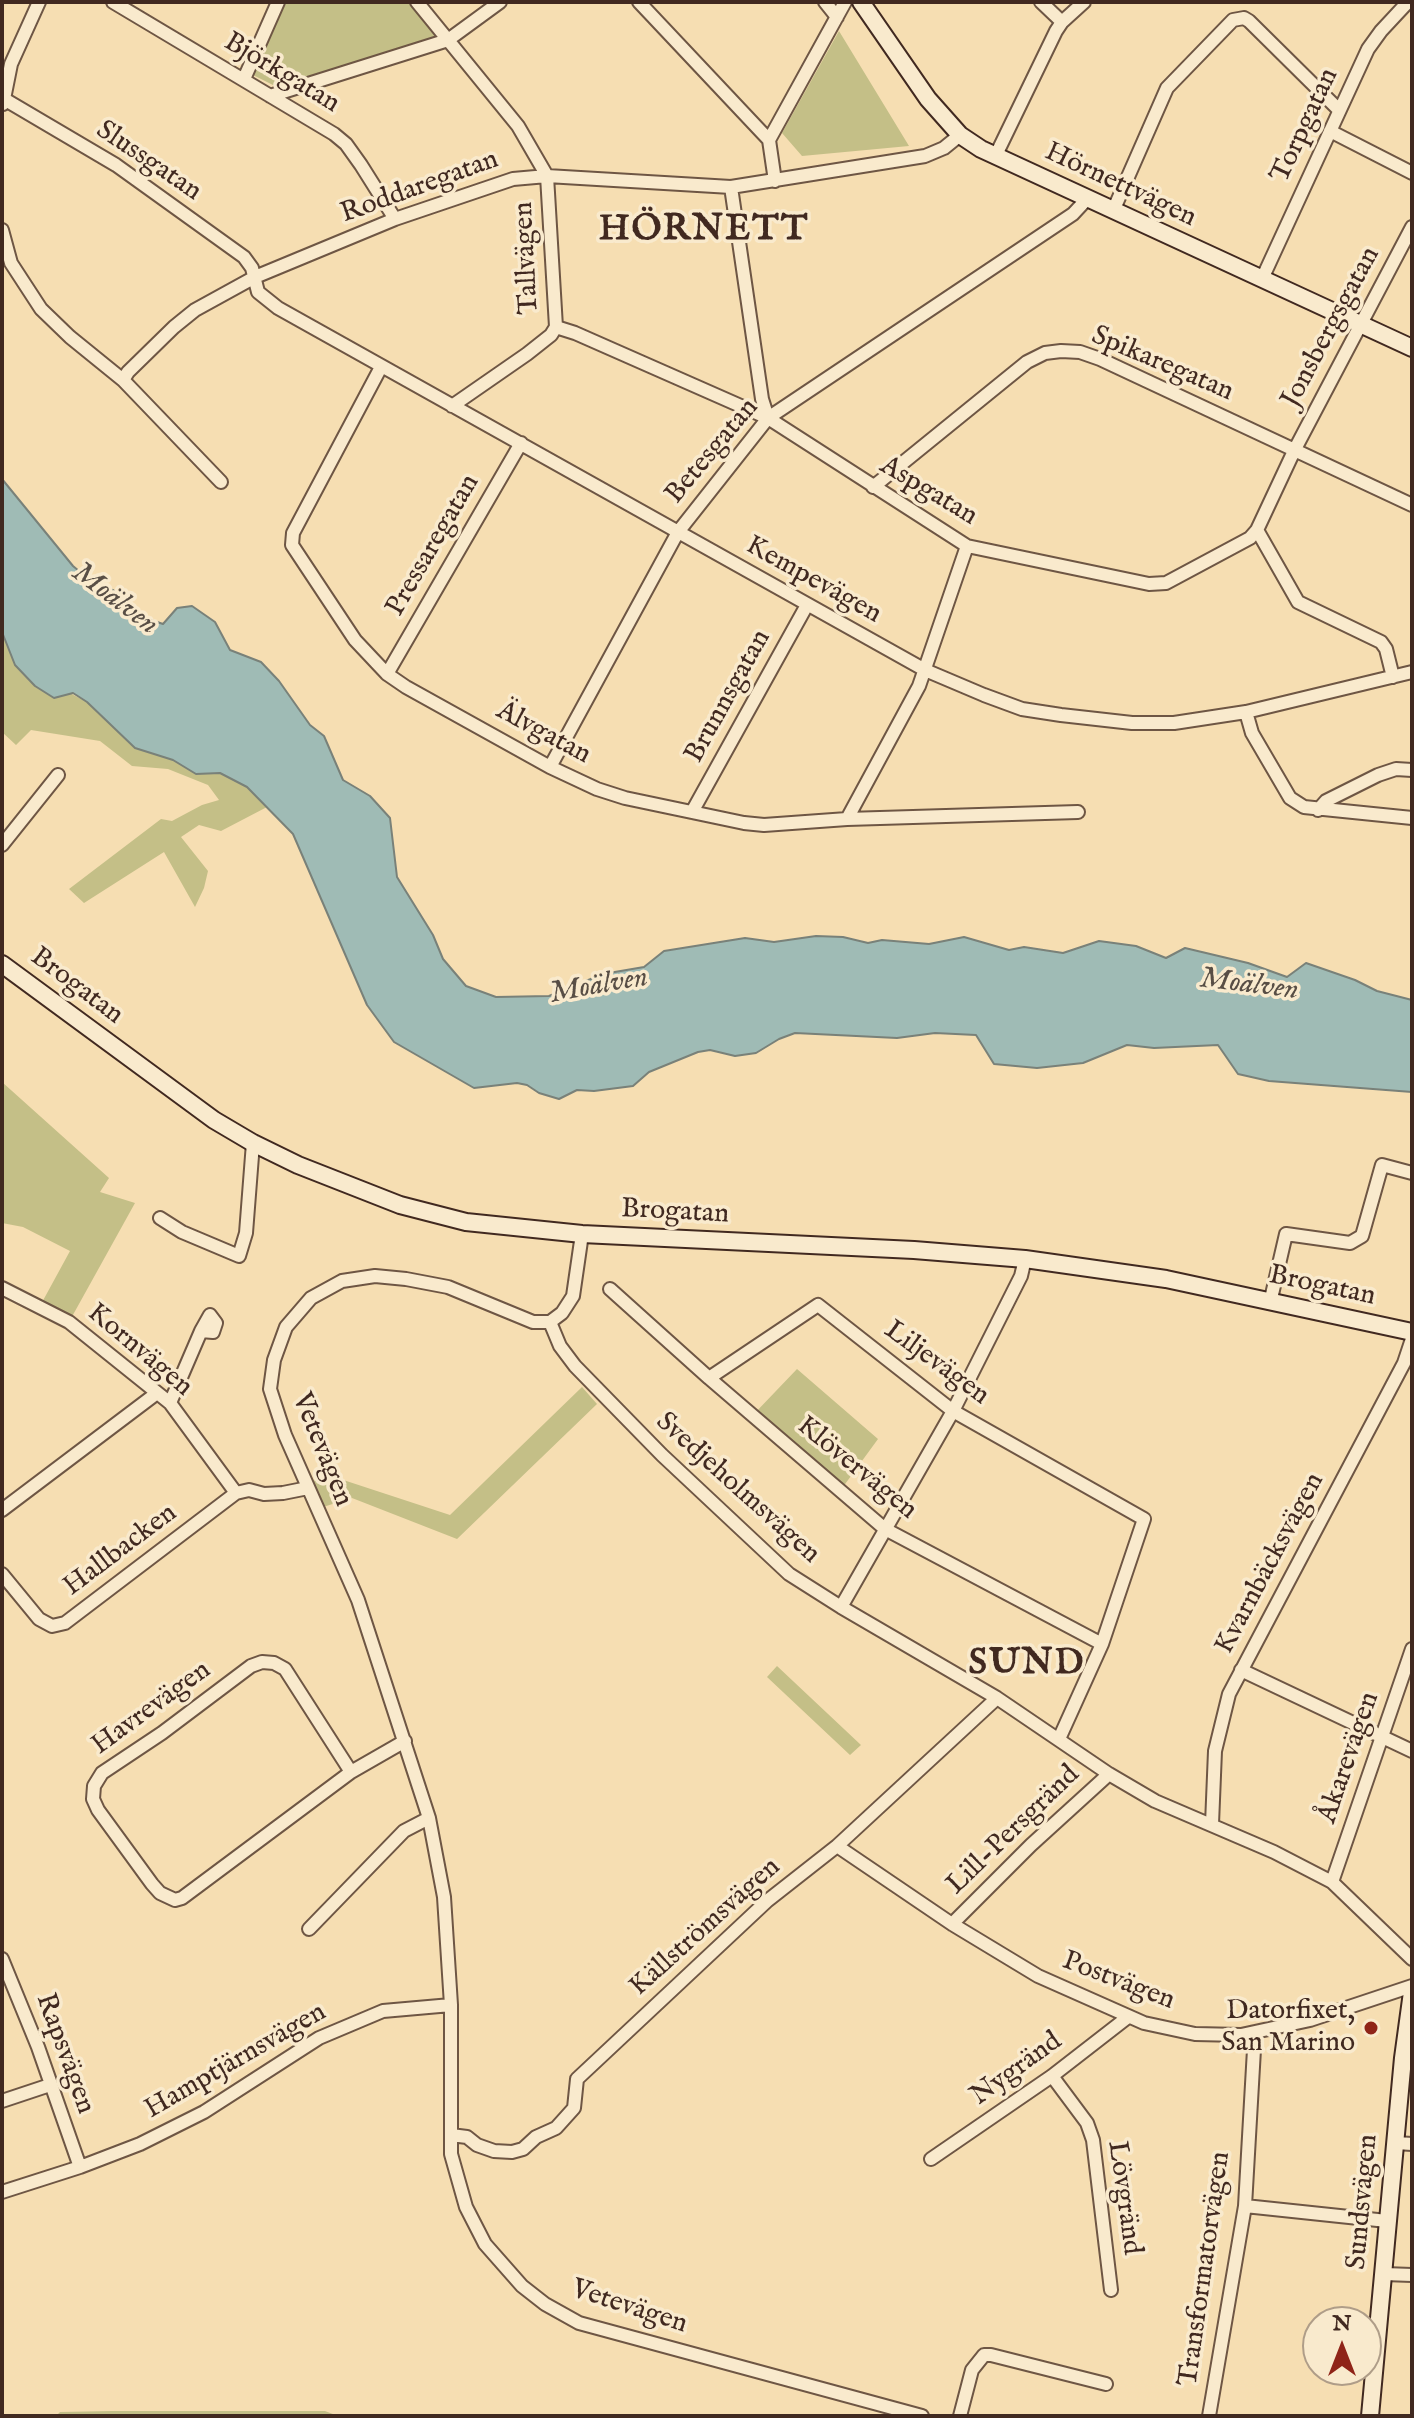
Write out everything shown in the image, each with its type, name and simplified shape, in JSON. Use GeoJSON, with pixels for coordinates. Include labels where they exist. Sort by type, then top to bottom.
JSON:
{"type":"FeatureCollection","features":[{"type":"Feature","properties":{"kind":"main road","name":"Hörnettvägen"},"geometry":{"type":"LineString","coordinates":[[861,2],[928,99],[960,135],[995,157],[1412,348]]}},
{"type":"Feature","properties":{"kind":"main road","name":"Brogatan"},"geometry":{"type":"LineString","coordinates":[[2,964],[178,1095],[253,1143],[337,1182],[400,1205],[466,1222],[582,1234],[914,1250],[1025,1259],[1166,1279],[1412,1332]]}},
{"type":"Feature","properties":{"kind":"main road","name":"Sundsvägen"},"geometry":{"type":"LineString","coordinates":[[1370,2416],[1387,2221],[1404,2143],[1407,2019],[1412,1992]]}},
{"type":"Feature","properties":{"kind":"street"},"geometry":{"type":"LineString","coordinates":[[3,102],[11,64],[39,2]]}},
{"type":"Feature","properties":{"kind":"street","name":"Björkgatan"},"geometry":{"type":"LineString","coordinates":[[113,2],[334,134],[346,144],[395,219]]}},
{"type":"Feature","properties":{"kind":"street"},"geometry":{"type":"LineString","coordinates":[[244,79],[278,2]]}},
{"type":"Feature","properties":{"kind":"street","name":"Tallvägen"},"geometry":{"type":"LineString","coordinates":[[417,2],[518,126],[547,176],[556,327],[551,335],[527,354],[452,406]]}},
{"type":"Feature","properties":{"kind":"street"},"geometry":{"type":"LineString","coordinates":[[270,96],[448,40],[500,2]]}},
{"type":"Feature","properties":{"kind":"street"},"geometry":{"type":"LineString","coordinates":[[639,2],[769,140],[775,181]]}},
{"type":"Feature","properties":{"kind":"street"},"geometry":{"type":"LineString","coordinates":[[825,2],[837,17]]}},
{"type":"Feature","properties":{"kind":"street"},"geometry":{"type":"LineString","coordinates":[[769,140],[845,2]]}},
{"type":"Feature","properties":{"kind":"street"},"geometry":{"type":"LineString","coordinates":[[1041,2],[1062,22]]}},
{"type":"Feature","properties":{"kind":"street"},"geometry":{"type":"LineString","coordinates":[[995,157],[1062,22],[1084,2]]}},
{"type":"Feature","properties":{"kind":"street","name":"Torpgatan"},"geometry":{"type":"LineString","coordinates":[[1262,279],[1368,49],[1408,2]]}},
{"type":"Feature","properties":{"kind":"street"},"geometry":{"type":"LineString","coordinates":[[1113,211],[1173,79],[1233,20],[1240,18],[1249,21],[1339,110]]}},
{"type":"Feature","properties":{"kind":"street","name":"Slussgatan"},"geometry":{"type":"LineString","coordinates":[[3,102],[116,165],[244,257],[255,277]]}},
{"type":"Feature","properties":{"kind":"street"},"geometry":{"type":"LineString","coordinates":[[1330,131],[1412,173]]}},
{"type":"Feature","properties":{"kind":"street","name":"Roddaregatan"},"geometry":{"type":"LineString","coordinates":[[123,380],[174,327],[195,310],[255,277],[395,219],[513,179],[547,176],[731,187],[925,156],[944,148],[960,135]]}},
{"type":"Feature","properties":{"kind":"street"},"geometry":{"type":"LineString","coordinates":[[731,187],[762,399],[768,418]]}},
{"type":"Feature","properties":{"kind":"street","name":"Betesgatan"},"geometry":{"type":"LineString","coordinates":[[550,767],[678,532],[768,418],[1073,214],[1086,200]]}},
{"type":"Feature","properties":{"kind":"street","name":"Jonsbergsgatan"},"geometry":{"type":"LineString","coordinates":[[1294,451],[1412,227]]}},
{"type":"Feature","properties":{"kind":"street"},"geometry":{"type":"LineString","coordinates":[[2,230],[11,263],[41,309],[123,380],[221,482]]}},
{"type":"Feature","properties":{"kind":"street","name":"Kempevägen"},"geometry":{"type":"LineString","coordinates":[[255,277],[256,289],[261,296],[381,367],[925,670],[1022,709],[1132,723],[1174,723],[1246,712],[1412,672]]}},
{"type":"Feature","properties":{"kind":"street","name":"Aspgatan"},"geometry":{"type":"LineString","coordinates":[[556,327],[768,418],[967,546],[1149,584],[1166,583],[1250,538],[1257,530]]}},
{"type":"Feature","properties":{"kind":"street","name":"Spikaregatan"},"geometry":{"type":"LineString","coordinates":[[873,487],[1027,362],[1045,353],[1061,351],[1080,352],[1100,359],[1412,505]]}},
{"type":"Feature","properties":{"kind":"street","name":"Älvgatan"},"geometry":{"type":"LineString","coordinates":[[381,367],[293,533],[292,545],[311,578],[355,640],[387,674],[406,687],[550,767],[611,794],[692,812],[764,825],[847,819],[1078,812]]}},
{"type":"Feature","properties":{"kind":"street","name":"Pressaregatan"},"geometry":{"type":"LineString","coordinates":[[387,674],[521,443]]}},
{"type":"Feature","properties":{"kind":"street"},"geometry":{"type":"LineString","coordinates":[[1294,451],[1257,530],[1298,602],[1381,642],[1386,649],[1393,677]]}},
{"type":"Feature","properties":{"kind":"street"},"geometry":{"type":"LineString","coordinates":[[847,819],[925,670],[967,546]]}},
{"type":"Feature","properties":{"kind":"street","name":"Brunnsgatan"},"geometry":{"type":"LineString","coordinates":[[692,812],[807,605]]}},
{"type":"Feature","properties":{"kind":"street"},"geometry":{"type":"LineString","coordinates":[[1246,712],[1252,733],[1290,798],[1304,807],[1412,818]]}},
{"type":"Feature","properties":{"kind":"street"},"geometry":{"type":"LineString","coordinates":[[1318,810],[1326,801],[1378,775],[1396,769],[1412,770]]}},
{"type":"Feature","properties":{"kind":"street"},"geometry":{"type":"LineString","coordinates":[[2,845],[58,775]]}},
{"type":"Feature","properties":{"kind":"street"},"geometry":{"type":"LineString","coordinates":[[160,1218],[182,1232],[239,1256],[246,1233],[253,1143]]}},
{"type":"Feature","properties":{"kind":"street"},"geometry":{"type":"LineString","coordinates":[[1270,1303],[1286,1234],[1350,1243],[1362,1236],[1382,1165],[1412,1173]]}},
{"type":"Feature","properties":{"kind":"street"},"geometry":{"type":"LineString","coordinates":[[550,1322],[562,1313],[573,1296],[582,1234]]}},
{"type":"Feature","properties":{"kind":"street"},"geometry":{"type":"LineString","coordinates":[[841,1607],[953,1411],[1021,1276],[1025,1259]]}},
{"type":"Feature","properties":{"kind":"street","name":"Vetevägen"},"geometry":{"type":"LineString","coordinates":[[550,1322],[533,1322],[448,1287],[375,1276],[342,1281],[311,1298],[286,1327],[274,1360],[270,1389],[285,1435],[358,1600],[429,1818],[444,1897],[451,2005],[451,2154],[460,2189],[474,2226],[499,2261],[522,2286],[545,2304],[579,2323],[922,2416]]}},
{"type":"Feature","properties":{"kind":"street","name":"Kornvägen"},"geometry":{"type":"LineString","coordinates":[[2,1288],[69,1322],[170,1403],[236,1493]]}},
{"type":"Feature","properties":{"kind":"street","name":"Klövervägen"},"geometry":{"type":"LineString","coordinates":[[610,1289],[885,1529],[1102,1644]]}},
{"type":"Feature","properties":{"kind":"street","name":"Liljevägen"},"geometry":{"type":"LineString","coordinates":[[709,1378],[818,1305],[953,1411],[1144,1519],[1102,1644]]}},
{"type":"Feature","properties":{"kind":"street","name":"Svedjeholmsvägen"},"geometry":{"type":"LineString","coordinates":[[550,1322],[560,1346],[575,1366],[662,1455],[789,1574],[997,1698],[1109,1774],[1155,1801],[1212,1824],[1332,1882],[1412,1959]]}},
{"type":"Feature","properties":{"kind":"street"},"geometry":{"type":"LineString","coordinates":[[170,1403],[201,1331]]}},
{"type":"Feature","properties":{"kind":"street","name":"Kvarnbäcksvägen"},"geometry":{"type":"LineString","coordinates":[[1212,1824],[1215,1751],[1229,1694],[1404,1363],[1412,1339]]}},
{"type":"Feature","properties":{"kind":"street"},"geometry":{"type":"LineString","coordinates":[[2,1510],[157,1393]]}},
{"type":"Feature","properties":{"kind":"street"},"geometry":{"type":"LineString","coordinates":[[236,1493],[249,1490],[264,1494],[283,1493],[308,1488]]}},
{"type":"Feature","properties":{"kind":"street","name":"Hallbacken"},"geometry":{"type":"LineString","coordinates":[[2,1574],[39,1619],[52,1626],[65,1623],[236,1493]]}},
{"type":"Feature","properties":{"kind":"street"},"geometry":{"type":"LineString","coordinates":[[1059,1739],[1102,1644]]}},
{"type":"Feature","properties":{"kind":"street","name":"Åkarevägen"},"geometry":{"type":"LineString","coordinates":[[1332,1882],[1412,1649]]}},
{"type":"Feature","properties":{"kind":"street","name":"Havrevägen"},"geometry":{"type":"LineString","coordinates":[[351,1772],[285,1669],[274,1663],[262,1662],[251,1666],[162,1733],[102,1773],[94,1786],[93,1799],[152,1884],[160,1893],[175,1900],[182,1898],[351,1772],[405,1741]]}},
{"type":"Feature","properties":{"kind":"street"},"geometry":{"type":"LineString","coordinates":[[1241,1670],[1412,1751]]}},
{"type":"Feature","properties":{"kind":"street","name":"Källströmsvägen"},"geometry":{"type":"LineString","coordinates":[[451,2135],[467,2137],[477,2145],[494,2151],[512,2152],[523,2149],[536,2137],[556,2128],[574,2108],[577,2079],[767,1901],[837,1846],[997,1698]]}},
{"type":"Feature","properties":{"kind":"street","name":"Lill-Persgränd"},"geometry":{"type":"LineString","coordinates":[[952,1924],[1031,1845],[1109,1774]]}},
{"type":"Feature","properties":{"kind":"street"},"geometry":{"type":"LineString","coordinates":[[309,1929],[404,1831],[429,1818]]}},
{"type":"Feature","properties":{"kind":"street","name":"Postvägen"},"geometry":{"type":"LineString","coordinates":[[837,1846],[952,1924],[1038,1976],[1128,2017],[1195,2034],[1241,2035],[1310,2020],[1412,1986]]}},
{"type":"Feature","properties":{"kind":"street","name":"Rapsvägen"},"geometry":{"type":"LineString","coordinates":[[2,1959],[20,2000],[80,2167]]}},
{"type":"Feature","properties":{"kind":"street","name":"Hamptjärnsvägen"},"geometry":{"type":"LineString","coordinates":[[2,2192],[140,2144],[204,2112],[319,2038],[383,2011],[451,2005]]}},
{"type":"Feature","properties":{"kind":"street","name":"Nygränd"},"geometry":{"type":"LineString","coordinates":[[931,2159],[1052,2076],[1128,2017]]}},
{"type":"Feature","properties":{"kind":"street","name":"Transformatorvägen"},"geometry":{"type":"LineString","coordinates":[[1209,2416],[1245,2206],[1255,2032]]}},
{"type":"Feature","properties":{"kind":"street","name":"Lövgränd"},"geometry":{"type":"LineString","coordinates":[[1052,2076],[1087,2123],[1093,2140],[1111,2290]]}},
{"type":"Feature","properties":{"kind":"street"},"geometry":{"type":"LineString","coordinates":[[2,2101],[50,2085]]}},
{"type":"Feature","properties":{"kind":"street"},"geometry":{"type":"LineString","coordinates":[[1245,2206],[1387,2221]]}},
{"type":"Feature","properties":{"kind":"street"},"geometry":{"type":"LineString","coordinates":[[1384,2274],[1412,2275]]}},
{"type":"Feature","properties":{"kind":"street"},"geometry":{"type":"LineString","coordinates":[[960,2416],[972,2370],[984,2355],[1106,2384]]}},
{"type":"Feature","properties":{"kind":"shaded area"},"geometry":{"type":"Polygon","coordinates":[[[286,2],[409,2],[438,37],[275,86],[253,75],[286,2]]]}},
{"type":"Feature","properties":{"kind":"shaded area"},"geometry":{"type":"Polygon","coordinates":[[[839,31],[909,146],[802,156],[782,133],[839,31]]]}},
{"type":"Feature","properties":{"kind":"shaded area"},"geometry":{"type":"Polygon","coordinates":[[[2,632],[15,665],[87,702],[135,748],[173,760],[196,774],[220,773],[247,787],[267,807],[221,831],[199,825],[181,837],[208,871],[195,907],[164,852],[84,903],[69,889],[161,819],[172,821],[219,800],[208,785],[168,769],[132,766],[100,741],[31,730],[16,745],[2,732],[2,632]]]}},
{"type":"Feature","properties":{"kind":"shaded area"},"geometry":{"type":"Polygon","coordinates":[[[2,1082],[109,1178],[100,1192],[135,1203],[69,1322],[40,1306],[70,1251],[23,1227],[2,1223],[2,1082]]]}},
{"type":"Feature","properties":{"kind":"shaded area"},"geometry":{"type":"Polygon","coordinates":[[[797,1369],[878,1439],[840,1491],[753,1415],[797,1369]]]}},
{"type":"Feature","properties":{"kind":"shaded area"},"geometry":{"type":"Polygon","coordinates":[[[582,1387],[597,1404],[457,1539],[352,1498],[323,1507],[311,1484],[322,1473],[450,1515],[582,1387]]]}},
{"type":"Feature","properties":{"kind":"shaded area"},"geometry":{"type":"Polygon","coordinates":[[[777,1666],[861,1745],[850,1755],[767,1677],[777,1666]]]}},
{"type":"Feature","properties":{"kind":"shaded area"},"geometry":{"type":"Polygon","coordinates":[[[325,2411],[338,2416],[56,2416],[60,2412],[325,2411]]]}},
{"type":"Feature","properties":{"kind":"water","name":"Moälven"},"geometry":{"type":"Polygon","coordinates":[[[2,479],[73,566],[98,587],[113,590],[137,615],[163,624],[177,608],[192,606],[215,622],[230,650],[261,662],[279,681],[310,725],[324,736],[343,780],[370,796],[390,818],[397,877],[433,935],[443,959],[466,986],[496,997],[549,996],[603,974],[644,967],[664,951],[745,938],[774,942],[816,936],[843,937],[868,943],[882,940],[929,944],[964,937],[1009,950],[1024,947],[1063,953],[1099,941],[1136,946],[1166,958],[1185,948],[1248,963],[1287,977],[1306,963],[1377,991],[1412,1000],[1412,1092],[1269,1081],[1238,1074],[1218,1045],[1154,1048],[1127,1045],[1083,1063],[1037,1068],[994,1064],[976,1035],[935,1033],[897,1038],[795,1033],[756,1053],[735,1056],[710,1050],[698,1052],[649,1072],[633,1086],[577,1090],[559,1099],[517,1083],[474,1088],[394,1042],[367,1005],[293,834],[247,787],[220,773],[196,774],[173,760],[135,748],[87,702],[73,693],[54,698],[35,686],[15,665],[2,632],[2,479]]]}},
{"type":"Feature","properties":{"kind":"place","name":"Datorfixet, San Marino"},"geometry":{"type":"Point","coordinates":[1371,2028]}},
{"type":"Feature","properties":{"kind":"district","name":"HÖRNETT"},"geometry":{"type":"Point","coordinates":[704,232]}},
{"type":"Feature","properties":{"kind":"district","name":"SUND"},"geometry":{"type":"Point","coordinates":[1027,1666]}}]}
